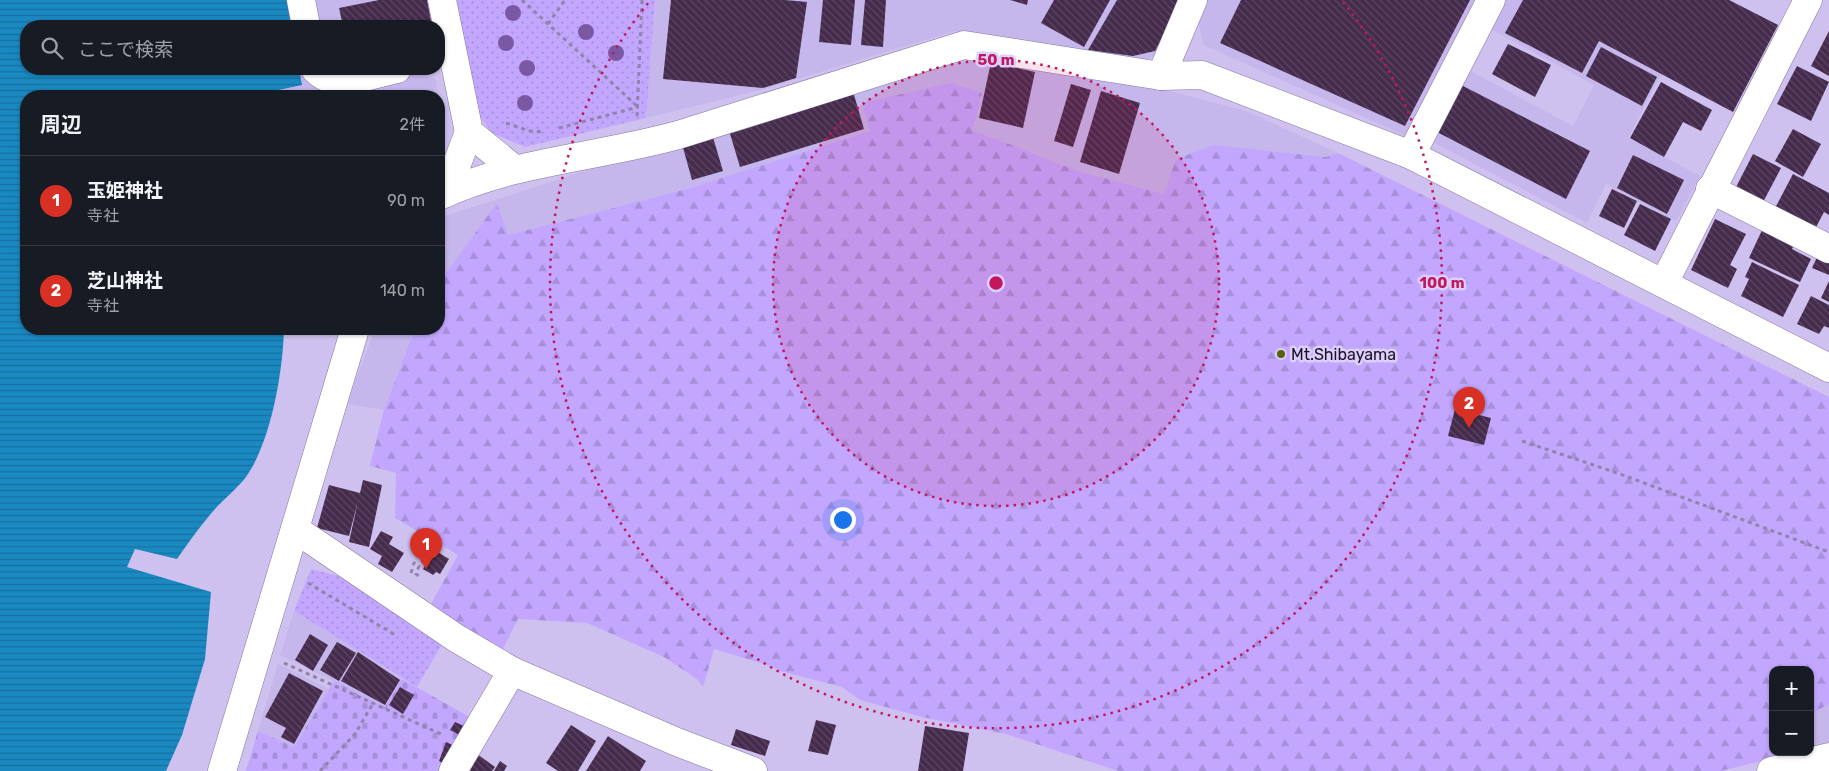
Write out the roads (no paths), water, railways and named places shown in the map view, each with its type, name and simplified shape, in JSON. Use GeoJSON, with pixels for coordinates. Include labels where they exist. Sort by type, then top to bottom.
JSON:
{"type":"FeatureCollection","features":[{"type":"Feature","properties":{"kind":"street"},"geometry":{"type":"LineString","coordinates":[[301,0],[305,20]]}},
{"type":"Feature","properties":{"kind":"street"},"geometry":{"type":"LineString","coordinates":[[442,0],[443,20]]}},
{"type":"Feature","properties":{"kind":"street"},"geometry":{"type":"LineString","coordinates":[[1161,76],[1193,0]]}},
{"type":"Feature","properties":{"kind":"street"},"geometry":{"type":"LineString","coordinates":[[1411,155],[1491,0]]}},
{"type":"Feature","properties":{"kind":"street"},"geometry":{"type":"LineString","coordinates":[[1664,283],[1710,189],[1808,0]]}},
{"type":"Feature","properties":{"kind":"street"},"geometry":{"type":"LineString","coordinates":[[445,44],[446,58],[469,132],[514,169]]}},
{"type":"Feature","properties":{"kind":"street"},"geometry":{"type":"LineString","coordinates":[[445,193],[514,169],[635,147],[964,45],[1161,76],[1202,74],[1411,155],[1829,368]]}},
{"type":"Feature","properties":{"kind":"street"},"geometry":{"type":"LineString","coordinates":[[324,75],[328,78],[342,81],[370,75]]}},
{"type":"Feature","properties":{"kind":"street"},"geometry":{"type":"LineString","coordinates":[[445,187],[469,132]]}},
{"type":"Feature","properties":{"kind":"street"},"geometry":{"type":"LineString","coordinates":[[1710,189],[1829,249]]}},
{"type":"Feature","properties":{"kind":"street"},"geometry":{"type":"LineString","coordinates":[[222,771],[353,335]]}},
{"type":"Feature","properties":{"kind":"street"},"geometry":{"type":"LineString","coordinates":[[295,529],[456,638],[512,671],[677,742],[753,771]]}},
{"type":"Feature","properties":{"kind":"street"},"geometry":{"type":"LineString","coordinates":[[453,771],[512,671]]}},
{"type":"Feature","properties":{"kind":"street"},"geometry":{"type":"LineString","coordinates":[[1771,771],[1829,757]]}},
{"type":"Feature","properties":{"kind":"water"},"geometry":{"type":"Polygon","coordinates":[[[0,0],[289,0],[292,20],[20,20],[20,75],[300,75],[302,85],[278,90],[20,90],[20,335],[284,335],[278,385],[269,426],[255,462],[246,477],[213,511],[177,559],[135,549],[127,567],[211,592],[205,659],[182,735],[166,771],[0,771],[0,0]]]}},
{"type":"Feature","properties":{"kind":"place","name":"Mt.Shibayama"},"geometry":{"type":"Point","coordinates":[1281,354]}},
{"type":"Feature","properties":{"kind":"place","name":"芝山神社"},"geometry":{"type":"Point","coordinates":[1469,428]}},
{"type":"Feature","properties":{"kind":"place","name":"玉姫神社"},"geometry":{"type":"Point","coordinates":[426,569]}}]}
